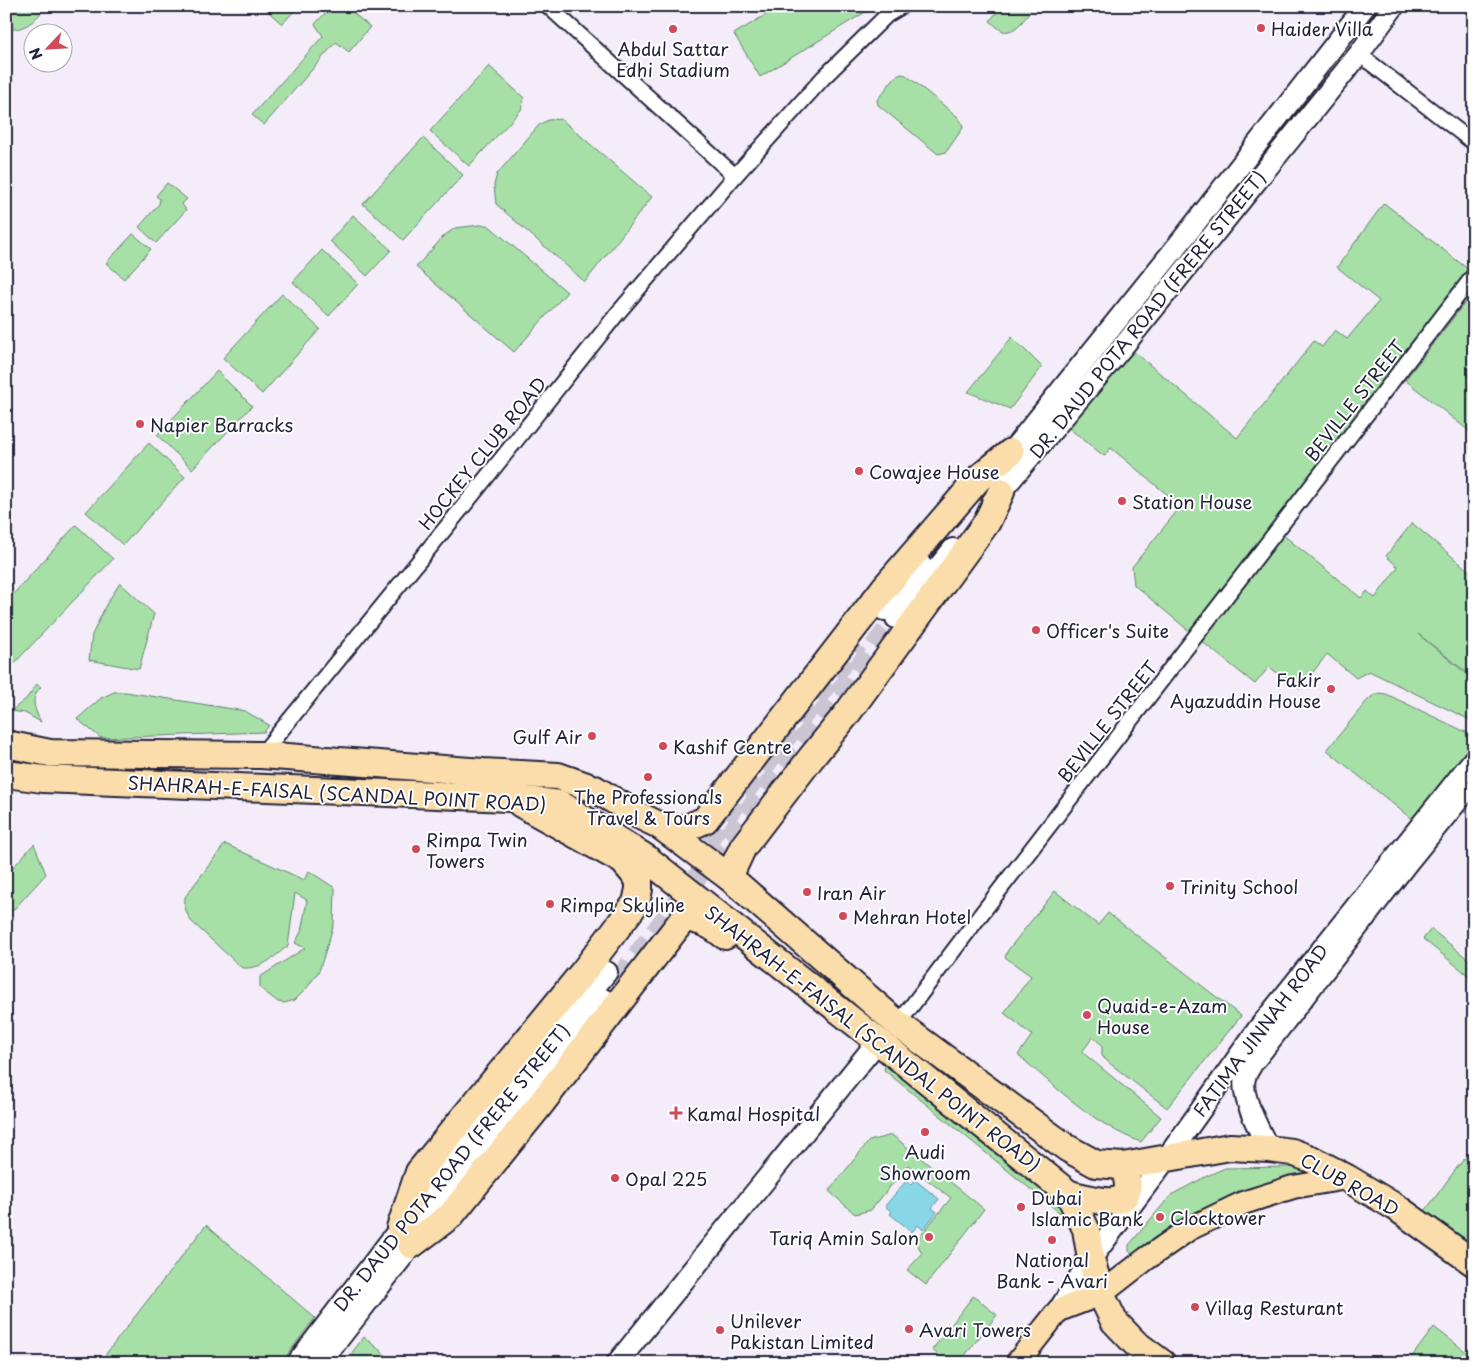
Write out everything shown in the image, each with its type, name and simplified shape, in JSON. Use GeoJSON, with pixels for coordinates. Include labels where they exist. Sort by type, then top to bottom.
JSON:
{"type":"FeatureCollection","features":[{"type":"Feature","properties":{"kind":"highway"},"geometry":{"type":"LineString","coordinates":[[659,825],[684,829],[704,820],[886,586],[979,478],[1011,452]]}},
{"type":"Feature","properties":{"kind":"highway"},"geometry":{"type":"LineString","coordinates":[[729,877],[743,847],[846,715],[987,522],[1001,492]]}},
{"type":"Feature","properties":{"kind":"highway","name":"SHAHRAH-E-FAISAL (SCANDAL POINT ROAD)"},"geometry":{"type":"LineString","coordinates":[[6,744],[50,753],[261,755],[558,776],[595,789],[638,816],[659,825],[729,877],[898,1024],[1067,1148],[1096,1164],[1123,1166]]}},
{"type":"Feature","properties":{"kind":"highway","name":"SHAHRAH-E-FAISAL (SCANDAL POINT ROAD)"},"geometry":{"type":"LineString","coordinates":[[6,774],[42,779],[509,798],[560,804],[646,858],[1069,1194]]}},
{"type":"Feature","properties":{"kind":"highway"},"geometry":{"type":"LineString","coordinates":[[406,1236],[419,1172],[584,971],[636,904],[639,880],[623,861],[509,798]]}},
{"type":"Feature","properties":{"kind":"highway"},"geometry":{"type":"LineString","coordinates":[[406,1236],[451,1215],[539,1106],[684,918],[684,905],[680,896],[655,882],[639,880]]}},
{"type":"Feature","properties":{"kind":"highway"},"geometry":{"type":"LineString","coordinates":[[684,918],[695,919],[709,924],[745,951],[801,981]]}},
{"type":"Feature","properties":{"kind":"highway","name":"CLUB ROAD"},"geometry":{"type":"LineString","coordinates":[[1123,1166],[1230,1147],[1292,1152],[1311,1158],[1397,1208],[1474,1263]]}},
{"type":"Feature","properties":{"kind":"highway"},"geometry":{"type":"LineString","coordinates":[[1069,1194],[1107,1203],[1117,1201],[1128,1190],[1128,1179],[1123,1166]]}},
{"type":"Feature","properties":{"kind":"highway"},"geometry":{"type":"LineString","coordinates":[[1069,1194],[1086,1229],[1100,1294],[1114,1321],[1135,1343],[1162,1363]]}},
{"type":"Feature","properties":{"kind":"main road","name":"DR. DAUD POTA ROAD (FRERE STREET)"},"geometry":{"type":"LineString","coordinates":[[1365,6],[1186,235],[1011,452],[890,614],[1001,492],[1124,344],[1359,54],[1394,6]]}},
{"type":"Feature","properties":{"kind":"main road","name":"FATIMA JINNAH ROAD"},"geometry":{"type":"LineString","coordinates":[[1059,1311],[1091,1259],[1166,1159],[1258,1029],[1474,759]]}},
{"type":"Feature","properties":{"kind":"main road","name":"FATIMA JINNAH ROAD"},"geometry":{"type":"LineString","coordinates":[[1269,1149],[1252,1116],[1246,1097],[1244,1079],[1252,1064],[1402,870],[1474,781]]}},
{"type":"Feature","properties":{"kind":"main road","name":"DR. DAUD POTA ROAD (FRERE STREET)"},"geometry":{"type":"LineString","coordinates":[[296,1363],[406,1236],[613,976]]}},
{"type":"Feature","properties":{"kind":"main road"},"geometry":{"type":"LineString","coordinates":[[617,1363],[878,1041]]}},
{"type":"Feature","properties":{"kind":"main road"},"geometry":{"type":"LineString","coordinates":[[1017,1363],[1059,1311],[1100,1294],[1146,1258],[1189,1229],[1244,1202],[1293,1187],[1347,1178]]}},
{"type":"Feature","properties":{"kind":"main road","name":"DR. DAUD POTA ROAD (FRERE STREET)"},"geometry":{"type":"LineString","coordinates":[[320,1363],[406,1236]]}},
{"type":"Feature","properties":{"kind":"street"},"geometry":{"type":"LineString","coordinates":[[548,6],[735,176]]}},
{"type":"Feature","properties":{"kind":"street","name":"HOCKEY CLUB ROAD"},"geometry":{"type":"LineString","coordinates":[[261,755],[617,314],[735,176],[823,78],[887,15],[902,6]]}},
{"type":"Feature","properties":{"kind":"street"},"geometry":{"type":"LineString","coordinates":[[1359,54],[1474,143]]}},
{"type":"Feature","properties":{"kind":"street","name":"BEVILLE STREET"},"geometry":{"type":"LineString","coordinates":[[898,1024],[1474,275]]}},
{"type":"Feature","properties":{"kind":"green space"},"geometry":{"type":"Polygon","coordinates":[[[6,6],[47,6],[32,22],[22,22],[22,27],[6,29],[6,6]]]}},
{"type":"Feature","properties":{"kind":"green space"},"geometry":{"type":"Polygon","coordinates":[[[262,6],[299,6],[282,24],[262,6]]]}},
{"type":"Feature","properties":{"kind":"green space"},"geometry":{"type":"Polygon","coordinates":[[[332,6],[345,6],[370,27],[349,52],[336,42],[264,125],[252,115],[323,36],[315,24],[332,6]]]}},
{"type":"Feature","properties":{"kind":"green space"},"geometry":{"type":"Polygon","coordinates":[[[780,6],[875,6],[760,77],[734,34],[780,6]]]}},
{"type":"Feature","properties":{"kind":"green space"},"geometry":{"type":"Polygon","coordinates":[[[996,6],[1034,6],[1017,27],[1013,30],[1003,31],[990,21],[996,13],[996,6]]]}},
{"type":"Feature","properties":{"kind":"green space"},"geometry":{"type":"Polygon","coordinates":[[[489,66],[524,98],[521,110],[469,166],[430,131],[489,66]]]}},
{"type":"Feature","properties":{"kind":"green space"},"geometry":{"type":"Polygon","coordinates":[[[901,74],[906,75],[958,117],[962,123],[963,128],[946,152],[938,154],[878,105],[877,100],[895,77],[901,74]]]}},
{"type":"Feature","properties":{"kind":"green space"},"geometry":{"type":"Polygon","coordinates":[[[561,119],[652,197],[585,282],[496,204],[494,185],[497,174],[539,125],[548,120],[561,119]]]}},
{"type":"Feature","properties":{"kind":"green space"},"geometry":{"type":"Polygon","coordinates":[[[423,138],[463,175],[403,240],[363,204],[423,138]]]}},
{"type":"Feature","properties":{"kind":"green space"},"geometry":{"type":"Polygon","coordinates":[[[167,183],[187,199],[182,204],[186,210],[156,243],[139,227],[159,204],[160,199],[156,196],[167,183]]]}},
{"type":"Feature","properties":{"kind":"green space"},"geometry":{"type":"Polygon","coordinates":[[[1384,203],[1474,274],[1277,530],[1361,598],[1367,591],[1375,598],[1398,567],[1386,556],[1412,523],[1474,575],[1474,678],[1418,634],[1474,680],[1474,722],[1369,671],[1356,678],[1327,654],[1300,689],[1269,667],[1255,684],[1134,585],[1132,567],[1181,506],[1111,448],[1104,456],[1060,421],[1125,344],[1237,438],[1314,341],[1322,347],[1335,330],[1347,339],[1379,301],[1337,267],[1384,203]]]}},
{"type":"Feature","properties":{"kind":"green space"},"geometry":{"type":"Polygon","coordinates":[[[353,215],[391,250],[367,276],[330,241],[353,215]]]}},
{"type":"Feature","properties":{"kind":"green space"},"geometry":{"type":"Polygon","coordinates":[[[488,225],[567,292],[514,352],[416,267],[444,236],[455,228],[488,225]]]}},
{"type":"Feature","properties":{"kind":"green space"},"geometry":{"type":"Polygon","coordinates":[[[133,234],[151,249],[124,279],[106,263],[133,234]]]}},
{"type":"Feature","properties":{"kind":"green space"},"geometry":{"type":"Polygon","coordinates":[[[322,250],[358,284],[329,316],[293,282],[322,250]]]}},
{"type":"Feature","properties":{"kind":"green space"},"geometry":{"type":"Polygon","coordinates":[[[1474,291],[1474,435],[1405,380],[1474,291]]]}},
{"type":"Feature","properties":{"kind":"green space"},"geometry":{"type":"Polygon","coordinates":[[[282,294],[320,329],[262,394],[223,358],[282,294]]]}},
{"type":"Feature","properties":{"kind":"green space"},"geometry":{"type":"Polygon","coordinates":[[[1012,337],[1042,367],[1010,409],[968,392],[1012,337]]]}},
{"type":"Feature","properties":{"kind":"green space"},"geometry":{"type":"Polygon","coordinates":[[[217,371],[252,406],[192,469],[157,435],[217,371]]]}},
{"type":"Feature","properties":{"kind":"green space"},"geometry":{"type":"Polygon","coordinates":[[[149,443],[185,477],[123,545],[86,512],[149,443]]]}},
{"type":"Feature","properties":{"kind":"green space"},"geometry":{"type":"Polygon","coordinates":[[[76,525],[113,559],[6,672],[6,602],[76,525]]]}},
{"type":"Feature","properties":{"kind":"green space"},"geometry":{"type":"Polygon","coordinates":[[[120,583],[154,614],[139,669],[89,660],[92,635],[106,605],[120,583]]]}},
{"type":"Feature","properties":{"kind":"green space"},"geometry":{"type":"Polygon","coordinates":[[[37,684],[41,687],[35,695],[34,704],[41,722],[25,713],[11,711],[26,699],[37,684]]]}},
{"type":"Feature","properties":{"kind":"green space"},"geometry":{"type":"Polygon","coordinates":[[[114,692],[126,692],[245,711],[269,725],[264,732],[101,738],[77,719],[101,698],[114,692]]]}},
{"type":"Feature","properties":{"kind":"green space"},"geometry":{"type":"Polygon","coordinates":[[[1379,693],[1386,694],[1474,736],[1474,758],[1420,826],[1327,750],[1366,702],[1379,693]]]}},
{"type":"Feature","properties":{"kind":"green space"},"geometry":{"type":"Polygon","coordinates":[[[34,844],[46,874],[6,918],[6,875],[34,844]]]}},
{"type":"Feature","properties":{"kind":"green space"},"geometry":{"type":"Polygon","coordinates":[[[225,844],[304,880],[309,871],[335,888],[334,924],[319,971],[295,1000],[284,1003],[278,1002],[260,988],[260,977],[305,948],[295,943],[301,932],[307,900],[295,893],[288,946],[262,965],[249,968],[242,968],[191,921],[188,915],[185,907],[185,897],[225,844]]]}},
{"type":"Feature","properties":{"kind":"green space"},"geometry":{"type":"Polygon","coordinates":[[[1055,891],[1098,925],[1108,913],[1241,1016],[1167,1108],[1108,1062],[1102,1056],[1102,1045],[1093,1037],[1082,1052],[1161,1117],[1141,1142],[1107,1126],[1091,1115],[1018,1055],[1032,1035],[1004,1013],[1031,976],[1005,957],[1008,950],[1055,891]]]}},
{"type":"Feature","properties":{"kind":"green space"},"geometry":{"type":"Polygon","coordinates":[[[1431,929],[1474,964],[1474,980],[1423,939],[1431,929]]]}},
{"type":"Feature","properties":{"kind":"green space"},"geometry":{"type":"Polygon","coordinates":[[[889,1063],[1062,1201],[1065,1210],[1060,1213],[884,1070],[885,1065],[889,1063]]]}},
{"type":"Feature","properties":{"kind":"green space"},"geometry":{"type":"Polygon","coordinates":[[[892,1135],[984,1209],[926,1285],[907,1270],[922,1254],[916,1241],[951,1198],[908,1165],[871,1210],[855,1214],[829,1191],[869,1141],[892,1135]]]}},
{"type":"Feature","properties":{"kind":"green space"},"geometry":{"type":"Polygon","coordinates":[[[1474,1147],[1474,1263],[1417,1222],[1474,1147]]]}},
{"type":"Feature","properties":{"kind":"green space"},"geometry":{"type":"Polygon","coordinates":[[[1225,1168],[1310,1168],[1347,1175],[1262,1188],[1133,1255],[1129,1251],[1129,1245],[1171,1195],[1207,1176],[1225,1168]]]}},
{"type":"Feature","properties":{"kind":"green space"},"geometry":{"type":"Polygon","coordinates":[[[206,1225],[315,1318],[281,1363],[99,1363],[206,1225]]]}},
{"type":"Feature","properties":{"kind":"green space"},"geometry":{"type":"Polygon","coordinates":[[[973,1296],[997,1315],[959,1363],[949,1363],[932,1350],[973,1296]]]}},
{"type":"Feature","properties":{"kind":"green space"},"geometry":{"type":"Polygon","coordinates":[[[1434,1327],[1474,1358],[1474,1363],[1407,1363],[1434,1327]]]}},
{"type":"Feature","properties":{"kind":"green space"},"geometry":{"type":"Polygon","coordinates":[[[364,1337],[395,1363],[344,1363],[364,1337]]]}},
{"type":"Feature","properties":{"kind":"water"},"geometry":{"type":"Polygon","coordinates":[[[915,1180],[939,1199],[932,1208],[937,1212],[923,1230],[918,1225],[912,1232],[890,1214],[892,1212],[885,1206],[906,1181],[911,1185],[915,1180]]]}},
{"type":"Feature","properties":{"kind":"tunnel"},"geometry":{"type":"LineString","coordinates":[[618,980],[896,618]]}},
{"type":"Feature","properties":{"kind":"tunnel"},"geometry":{"type":"LineString","coordinates":[[689,865],[858,644]]}},
{"type":"Feature","properties":{"kind":"place","name":"Haider Villa"},"geometry":{"type":"Point","coordinates":[1261,28]}},
{"type":"Feature","properties":{"kind":"place","name":"Abdul Sattar Edhi Stadium"},"geometry":{"type":"Point","coordinates":[673,29]}},
{"type":"Feature","properties":{"kind":"place","name":"Napier Barracks"},"geometry":{"type":"Point","coordinates":[140,424]}},
{"type":"Feature","properties":{"kind":"place","name":"Cowajee House"},"geometry":{"type":"Point","coordinates":[859,471]}},
{"type":"Feature","properties":{"kind":"place","name":"Station House"},"geometry":{"type":"Point","coordinates":[1122,501]}},
{"type":"Feature","properties":{"kind":"place","name":"Officer's Suite"},"geometry":{"type":"Point","coordinates":[1036,630]}},
{"type":"Feature","properties":{"kind":"place","name":"Fakir Ayazuddin House"},"geometry":{"type":"Point","coordinates":[1331,689]}},
{"type":"Feature","properties":{"kind":"place","name":"Gulf Air"},"geometry":{"type":"Point","coordinates":[592,736]}},
{"type":"Feature","properties":{"kind":"place","name":"Kashif Centre"},"geometry":{"type":"Point","coordinates":[663,746]}},
{"type":"Feature","properties":{"kind":"place","name":"The Professionals Travel & Tours"},"geometry":{"type":"Point","coordinates":[648,777]}},
{"type":"Feature","properties":{"kind":"place","name":"Rimpa Twin Towers"},"geometry":{"type":"Point","coordinates":[416,849]}},
{"type":"Feature","properties":{"kind":"place","name":"Trinity School"},"geometry":{"type":"Point","coordinates":[1170,886]}},
{"type":"Feature","properties":{"kind":"place","name":"Iran Air"},"geometry":{"type":"Point","coordinates":[807,892]}},
{"type":"Feature","properties":{"kind":"place","name":"Rimpa Skyline"},"geometry":{"type":"Point","coordinates":[550,904]}},
{"type":"Feature","properties":{"kind":"place","name":"Mehran Hotel"},"geometry":{"type":"Point","coordinates":[843,916]}},
{"type":"Feature","properties":{"kind":"place","name":"Quaid-e-Azam House"},"geometry":{"type":"Point","coordinates":[1087,1015]}},
{"type":"Feature","properties":{"kind":"place","name":"Kamal Hospital"},"geometry":{"type":"Point","coordinates":[676,1113]}},
{"type":"Feature","properties":{"kind":"place","name":"Audi Showroom"},"geometry":{"type":"Point","coordinates":[925,1132]}},
{"type":"Feature","properties":{"kind":"place","name":"Opal 225"},"geometry":{"type":"Point","coordinates":[615,1178]}},
{"type":"Feature","properties":{"kind":"place","name":"Dubai Islamic Bank"},"geometry":{"type":"Point","coordinates":[1021,1207]}},
{"type":"Feature","properties":{"kind":"place","name":"Clocktower"},"geometry":{"type":"Point","coordinates":[1160,1217]}},
{"type":"Feature","properties":{"kind":"place","name":"Tariq Amin Salon"},"geometry":{"type":"Point","coordinates":[929,1237]}},
{"type":"Feature","properties":{"kind":"place","name":"National Bank - Avari"},"geometry":{"type":"Point","coordinates":[1052,1240]}},
{"type":"Feature","properties":{"kind":"place","name":"Villag Resturant"},"geometry":{"type":"Point","coordinates":[1195,1307]}},
{"type":"Feature","properties":{"kind":"place","name":"Avari Towers"},"geometry":{"type":"Point","coordinates":[909,1329]}},
{"type":"Feature","properties":{"kind":"place","name":"Unilever Pakistan Limited"},"geometry":{"type":"Point","coordinates":[720,1330]}}]}
